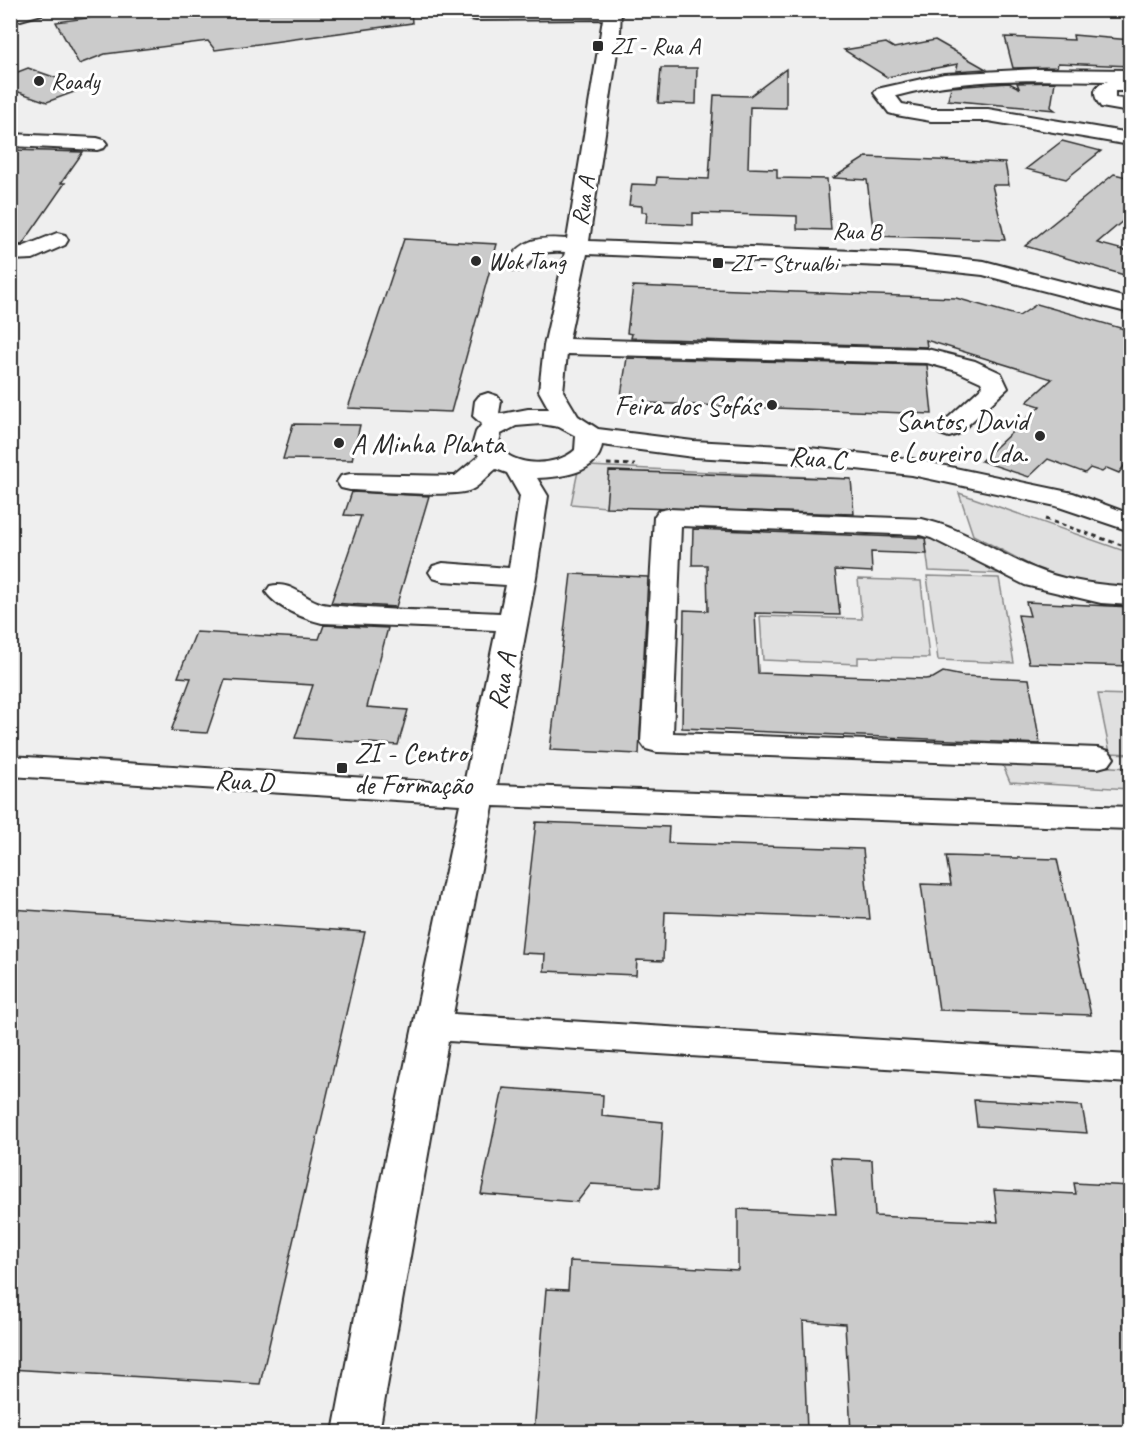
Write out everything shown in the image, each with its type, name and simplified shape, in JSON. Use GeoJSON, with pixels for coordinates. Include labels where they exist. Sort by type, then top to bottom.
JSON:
{"type":"FeatureCollection","features":[{"type":"Feature","properties":{"kind":"street"},"geometry":{"type":"LineString","coordinates":[[10,18],[36,10]]}},
{"type":"Feature","properties":{"kind":"street"},"geometry":{"type":"LineString","coordinates":[[476,15],[612,12]]}},
{"type":"Feature","properties":{"kind":"street","name":"Rua A"},"geometry":{"type":"LineString","coordinates":[[551,391],[556,346],[577,247],[611,32],[612,12]]}},
{"type":"Feature","properties":{"kind":"street"},"geometry":{"type":"LineString","coordinates":[[1131,76],[973,77],[913,84],[884,93],[896,109],[931,115],[988,115],[1131,139]]}},
{"type":"Feature","properties":{"kind":"street"},"geometry":{"type":"LineString","coordinates":[[1131,86],[1119,84],[1105,88],[1108,103],[1131,106]]}},
{"type":"Feature","properties":{"kind":"street"},"geometry":{"type":"LineString","coordinates":[[1105,94],[1118,101],[1131,100]]}},
{"type":"Feature","properties":{"kind":"street"},"geometry":{"type":"LineString","coordinates":[[10,140],[97,144]]}},
{"type":"Feature","properties":{"kind":"street"},"geometry":{"type":"LineString","coordinates":[[10,253],[25,254],[57,240]]}},
{"type":"Feature","properties":{"kind":"street","name":"Rua B"},"geometry":{"type":"LineString","coordinates":[[517,264],[523,252],[534,246],[907,260],[973,267],[1131,306]]}},
{"type":"Feature","properties":{"kind":"street"},"geometry":{"type":"LineString","coordinates":[[556,346],[927,356],[966,366],[992,378],[996,388],[949,429]]}},
{"type":"Feature","properties":{"kind":"street"},"geometry":{"type":"LineString","coordinates":[[527,417],[551,391],[568,421]]}},
{"type":"Feature","properties":{"kind":"street"},"geometry":{"type":"LineString","coordinates":[[488,401],[486,416],[500,424]]}},
{"type":"Feature","properties":{"kind":"street"},"geometry":{"type":"LineString","coordinates":[[350,482],[417,485],[462,484],[492,458],[486,449],[485,440],[490,432],[500,424],[527,417],[548,417],[568,421],[578,425],[590,436],[589,450],[534,496],[518,468]]}},
{"type":"Feature","properties":{"kind":"street","name":"Rua C"},"geometry":{"type":"LineString","coordinates":[[590,436],[693,449],[800,455],[912,467],[1063,499],[1131,523]]}},
{"type":"Feature","properties":{"kind":"street","name":"Rua C"},"geometry":{"type":"LineString","coordinates":[[492,458],[518,468],[550,469],[598,454],[693,449]]}},
{"type":"Feature","properties":{"kind":"street","name":"Rua C"},"geometry":{"type":"LineString","coordinates":[[940,473],[1131,535]]}},
{"type":"Feature","properties":{"kind":"street","name":"Rua A"},"geometry":{"type":"LineString","coordinates":[[356,1432],[405,1158],[522,577],[534,496]]}},
{"type":"Feature","properties":{"kind":"street"},"geometry":{"type":"LineString","coordinates":[[1063,499],[1131,501]]}},
{"type":"Feature","properties":{"kind":"street"},"geometry":{"type":"LineString","coordinates":[[1098,758],[657,742],[668,517],[922,527],[941,532],[1035,579],[1101,594],[1131,596]]}},
{"type":"Feature","properties":{"kind":"street"},"geometry":{"type":"LineString","coordinates":[[444,572],[522,577]]}},
{"type":"Feature","properties":{"kind":"street"},"geometry":{"type":"LineString","coordinates":[[280,592],[322,614],[513,622]]}},
{"type":"Feature","properties":{"kind":"street","name":"Rua D"},"geometry":{"type":"LineString","coordinates":[[10,766],[478,795],[1131,818]]}},
{"type":"Feature","properties":{"kind":"street"},"geometry":{"type":"LineString","coordinates":[[432,1026],[1131,1069]]}},
{"type":"Feature","properties":{"kind":"path"},"geometry":{"type":"LineString","coordinates":[[606,464],[639,465]]}},
{"type":"Feature","properties":{"kind":"path"},"geometry":{"type":"LineString","coordinates":[[1042,518],[1131,549]]}},
{"type":"Feature","properties":{"kind":"shaded area"},"geometry":{"type":"Polygon","coordinates":[[[11,11],[1130,11],[1130,1432],[11,1432],[11,11]]]}},
{"type":"Feature","properties":{"kind":"shaded area"},"geometry":{"type":"Polygon","coordinates":[[[589,466],[851,479],[610,471],[606,507],[571,504],[578,471],[589,466]]]}},
{"type":"Feature","properties":{"kind":"shaded area"},"geometry":{"type":"Polygon","coordinates":[[[959,493],[1130,553],[1130,601],[1047,574],[973,535],[959,493]]]}},
{"type":"Feature","properties":{"kind":"shaded area"},"geometry":{"type":"Polygon","coordinates":[[[924,534],[1008,574],[929,571],[924,534]]]}},
{"type":"Feature","properties":{"kind":"shaded area"},"geometry":{"type":"Polygon","coordinates":[[[927,576],[999,578],[1014,663],[938,660],[927,576]]]}},
{"type":"Feature","properties":{"kind":"shaded area"},"geometry":{"type":"Polygon","coordinates":[[[858,579],[921,581],[929,658],[858,657],[858,664],[763,660],[760,616],[862,619],[858,579]]]}},
{"type":"Feature","properties":{"kind":"shaded area"},"geometry":{"type":"Polygon","coordinates":[[[1098,694],[1130,695],[1130,754],[1110,753],[1098,694]]]}},
{"type":"Feature","properties":{"kind":"shaded area"},"geometry":{"type":"Polygon","coordinates":[[[1001,761],[1130,768],[1130,789],[1010,782],[1001,761]]]}},
{"type":"Feature","properties":{"kind":"building"},"geometry":{"type":"Polygon","coordinates":[[[147,10],[411,10],[412,23],[215,50],[208,41],[105,54],[79,64],[56,22],[147,10]]]}},
{"type":"Feature","properties":{"kind":"building"},"geometry":{"type":"Polygon","coordinates":[[[1073,35],[1131,40],[1131,66],[1058,63],[1057,67],[1013,68],[1005,37],[1074,40],[1073,35]]]}},
{"type":"Feature","properties":{"kind":"building"},"geometry":{"type":"Polygon","coordinates":[[[935,40],[986,69],[956,71],[958,64],[887,77],[844,50],[886,43],[894,48],[935,40]]]}},
{"type":"Feature","properties":{"kind":"building","name":"Roady"},"geometry":{"type":"Polygon","coordinates":[[[28,68],[85,88],[47,102],[10,89],[10,75],[28,68]]]}},
{"type":"Feature","properties":{"kind":"building"},"geometry":{"type":"Polygon","coordinates":[[[661,68],[697,68],[696,104],[658,103],[661,68]]]}},
{"type":"Feature","properties":{"kind":"building"},"geometry":{"type":"Polygon","coordinates":[[[786,69],[786,108],[750,107],[748,168],[777,169],[777,178],[827,179],[831,230],[797,229],[797,216],[693,213],[693,225],[646,223],[647,212],[642,212],[642,206],[629,205],[632,184],[656,185],[657,177],[709,179],[714,95],[750,96],[786,69]]]}},
{"type":"Feature","properties":{"kind":"building"},"geometry":{"type":"Polygon","coordinates":[[[1055,82],[1051,107],[1055,110],[948,100],[951,87],[1009,83],[1019,88],[1017,83],[1055,82]]]}},
{"type":"Feature","properties":{"kind":"building"},"geometry":{"type":"Polygon","coordinates":[[[1062,141],[1101,151],[1066,179],[1026,169],[1062,141]]]}},
{"type":"Feature","properties":{"kind":"building"},"geometry":{"type":"Polygon","coordinates":[[[10,150],[83,152],[61,183],[65,183],[22,245],[10,244],[10,150]]]}},
{"type":"Feature","properties":{"kind":"building"},"geometry":{"type":"Polygon","coordinates":[[[866,157],[1005,163],[1009,185],[992,185],[1005,240],[874,236],[867,180],[833,178],[866,157]]]}},
{"type":"Feature","properties":{"kind":"building"},"geometry":{"type":"Polygon","coordinates":[[[1114,174],[1131,178],[1131,214],[1097,243],[1131,252],[1131,277],[1025,246],[1114,174]]]}},
{"type":"Feature","properties":{"kind":"building"},"geometry":{"type":"Polygon","coordinates":[[[404,239],[497,244],[451,412],[348,408],[404,239]]]}},
{"type":"Feature","properties":{"kind":"building"},"geometry":{"type":"Polygon","coordinates":[[[633,286],[956,298],[1019,316],[1037,304],[1131,331],[1131,469],[1124,466],[1119,473],[1107,468],[1102,472],[1090,468],[1085,473],[1048,459],[1029,477],[981,461],[1040,406],[1027,402],[1052,379],[926,340],[927,347],[631,338],[632,334],[627,333],[633,286]]]}},
{"type":"Feature","properties":{"kind":"building"},"geometry":{"type":"Polygon","coordinates":[[[627,358],[927,365],[932,414],[620,402],[627,358]]]}},
{"type":"Feature","properties":{"kind":"building"},"geometry":{"type":"Polygon","coordinates":[[[293,424],[360,425],[352,460],[283,459],[293,424]]]}},
{"type":"Feature","properties":{"kind":"building"},"geometry":{"type":"Polygon","coordinates":[[[609,471],[851,479],[854,514],[606,507],[609,471]]]}},
{"type":"Feature","properties":{"kind":"building"},"geometry":{"type":"Polygon","coordinates":[[[352,492],[429,496],[396,607],[331,603],[361,516],[344,515],[352,492]]]}},
{"type":"Feature","properties":{"kind":"building"},"geometry":{"type":"Polygon","coordinates":[[[693,529],[925,538],[927,554],[871,552],[872,572],[835,570],[840,615],[755,613],[758,673],[925,679],[933,678],[943,672],[963,676],[1029,679],[1040,744],[682,728],[684,610],[708,611],[707,565],[692,565],[693,529]]]}},
{"type":"Feature","properties":{"kind":"building"},"geometry":{"type":"Polygon","coordinates":[[[571,574],[648,577],[639,754],[550,750],[571,574]]]}},
{"type":"Feature","properties":{"kind":"building"},"geometry":{"type":"Polygon","coordinates":[[[1026,602],[1131,607],[1131,666],[1029,663],[1018,615],[1030,616],[1026,602]]]}},
{"type":"Feature","properties":{"kind":"building"},"geometry":{"type":"Polygon","coordinates":[[[324,625],[388,628],[367,707],[408,710],[398,745],[295,738],[313,685],[225,680],[207,733],[171,731],[191,678],[178,677],[196,632],[319,639],[324,625]]]}},
{"type":"Feature","properties":{"kind":"building"},"geometry":{"type":"Polygon","coordinates":[[[536,822],[669,827],[668,843],[863,849],[870,919],[665,912],[663,961],[637,960],[636,975],[544,971],[545,954],[521,953],[536,822]]]}},
{"type":"Feature","properties":{"kind":"building"},"geometry":{"type":"Polygon","coordinates":[[[946,856],[1057,859],[1091,1015],[939,1010],[921,884],[951,885],[946,856]]]}},
{"type":"Feature","properties":{"kind":"building"},"geometry":{"type":"Polygon","coordinates":[[[10,909],[365,932],[260,1384],[10,1369],[10,909]]]}},
{"type":"Feature","properties":{"kind":"building"},"geometry":{"type":"Polygon","coordinates":[[[503,1088],[603,1095],[602,1116],[663,1122],[659,1188],[591,1184],[577,1202],[481,1194],[503,1088]]]}},
{"type":"Feature","properties":{"kind":"building"},"geometry":{"type":"Polygon","coordinates":[[[974,1100],[1082,1106],[1087,1133],[977,1126],[974,1100]]]}},
{"type":"Feature","properties":{"kind":"building"},"geometry":{"type":"Polygon","coordinates":[[[831,1158],[872,1160],[875,1216],[998,1222],[994,1190],[1076,1194],[1074,1183],[1131,1186],[1131,1432],[851,1432],[845,1324],[803,1321],[807,1432],[534,1432],[546,1289],[568,1290],[570,1261],[738,1270],[738,1209],[836,1214],[831,1158]]]}},
{"type":"Feature","properties":{"kind":"place","name":"ZI - Rua A"},"geometry":{"type":"Point","coordinates":[598,46]}},
{"type":"Feature","properties":{"kind":"place","name":"Roady"},"geometry":{"type":"Point","coordinates":[39,81]}},
{"type":"Feature","properties":{"kind":"place","name":"Wok Tang"},"geometry":{"type":"Point","coordinates":[476,261]}},
{"type":"Feature","properties":{"kind":"place","name":"ZI - Strualbi"},"geometry":{"type":"Point","coordinates":[718,263]}},
{"type":"Feature","properties":{"kind":"place","name":"Feira dos Sofás"},"geometry":{"type":"Point","coordinates":[772,405]}},
{"type":"Feature","properties":{"kind":"place","name":"Santos, David e Loureiro Lda."},"geometry":{"type":"Point","coordinates":[1040,436]}},
{"type":"Feature","properties":{"kind":"place","name":"A Minha Planta"},"geometry":{"type":"Point","coordinates":[339,443]}},
{"type":"Feature","properties":{"kind":"place","name":"ZI - Centro de Formação"},"geometry":{"type":"Point","coordinates":[342,768]}}]}
